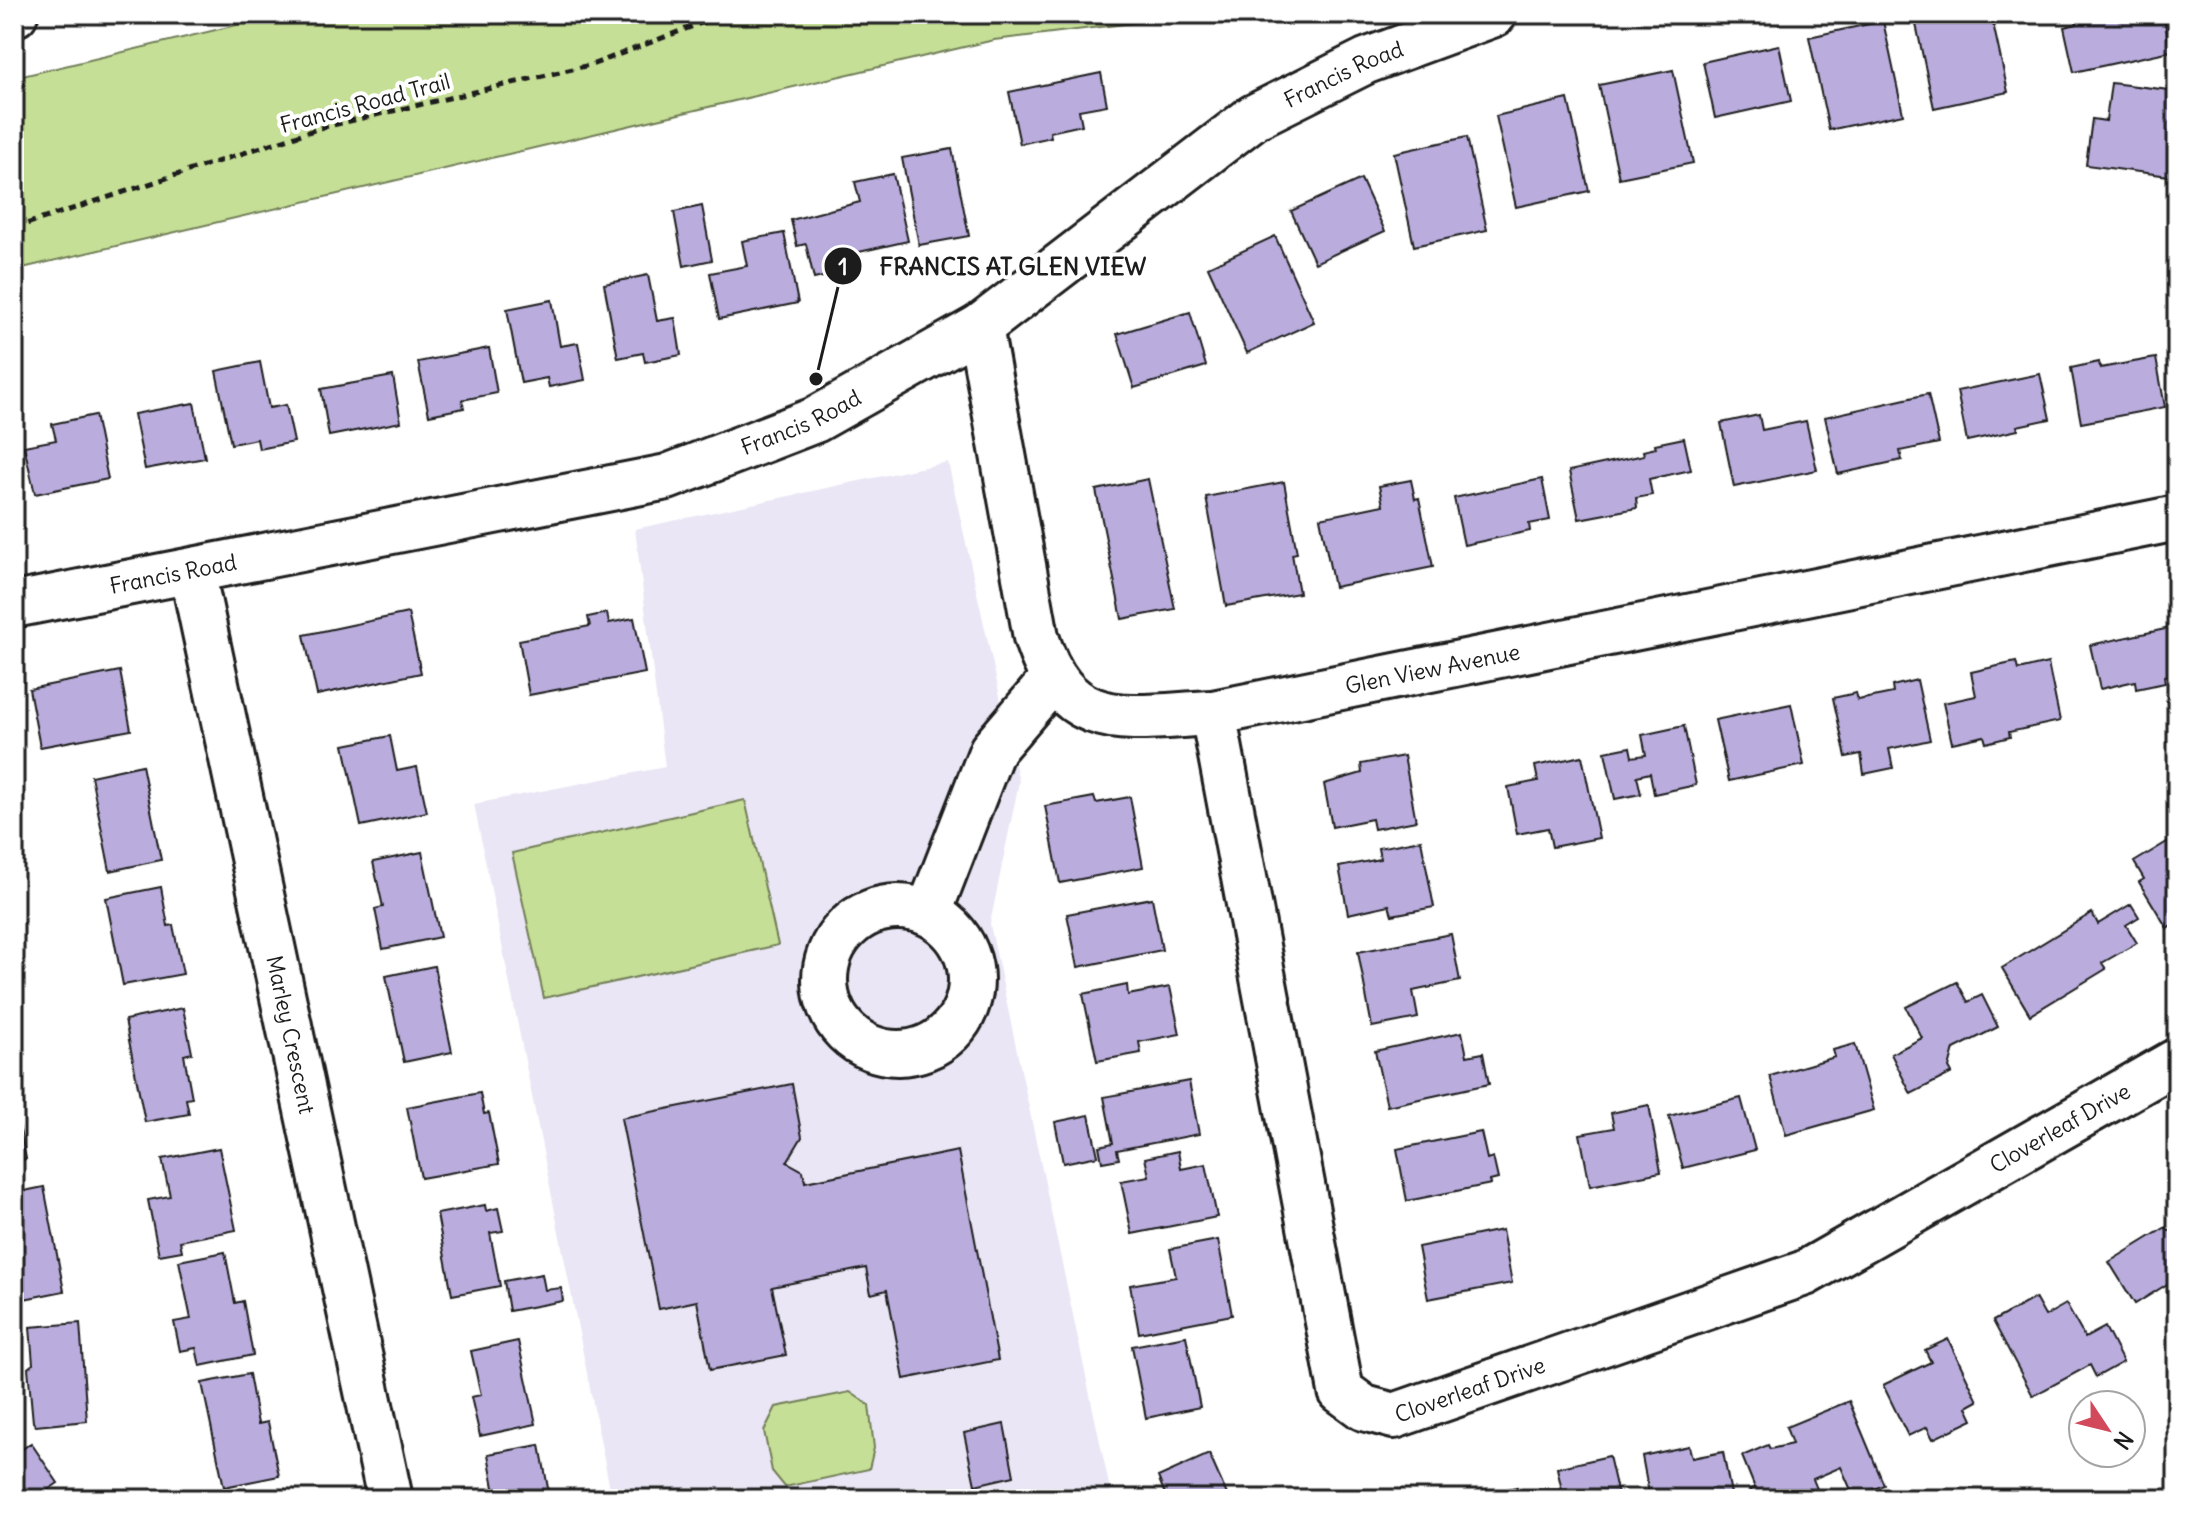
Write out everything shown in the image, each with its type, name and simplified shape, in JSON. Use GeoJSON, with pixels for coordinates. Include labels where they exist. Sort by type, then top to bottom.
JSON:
{"type":"FeatureCollection","features":[{"type":"Feature","properties":{"kind":"street","name":"Francis Road"},"geometry":{"type":"LineString","coordinates":[[14,605],[667,477],[815,420],[980,327],[1254,117],[1366,61],[1494,14]]}},
{"type":"Feature","properties":{"kind":"street","name":"Glen View Avenue"},"geometry":{"type":"LineString","coordinates":[[980,327],[1036,637],[1052,680],[1081,707],[1116,717],[1213,713],[2177,518]]}},
{"type":"Feature","properties":{"kind":"street","name":"Marley Crescent"},"geometry":{"type":"LineString","coordinates":[[192,571],[390,1499]]}},
{"type":"Feature","properties":{"kind":"street"},"geometry":{"type":"LineString","coordinates":[[929,912],[992,750],[1052,680]]}},
{"type":"Feature","properties":{"kind":"street","name":"Cloverleaf Drive"},"geometry":{"type":"LineString","coordinates":[[1213,713],[1341,1391],[1364,1408],[1394,1416],[1805,1273],[2177,1061]]}},
{"type":"Feature","properties":{"kind":"path","name":"Francis Road Trail"},"geometry":{"type":"LineString","coordinates":[[14,228],[320,128],[594,64],[725,14]]}},
{"type":"Feature","properties":{"kind":"shaded area"},"geometry":{"type":"Polygon","coordinates":[[[948,462],[1019,782],[990,924],[1112,1499],[612,1499],[474,804],[665,767],[635,529],[948,462]]]}},
{"type":"Feature","properties":{"kind":"green space"},"geometry":{"type":"Polygon","coordinates":[[[283,14],[1206,14],[994,40],[14,270],[14,78],[283,14]]]}},
{"type":"Feature","properties":{"kind":"green space"},"geometry":{"type":"Polygon","coordinates":[[[745,800],[778,945],[544,998],[512,853],[745,800]]]}},
{"type":"Feature","properties":{"kind":"green space"},"geometry":{"type":"Polygon","coordinates":[[[850,1392],[869,1405],[874,1448],[869,1469],[785,1487],[772,1471],[764,1431],[776,1407],[850,1392]]]}},
{"type":"Feature","properties":{"kind":"building"},"geometry":{"type":"Polygon","coordinates":[[[1991,14],[2008,92],[1934,108],[1914,15],[1991,14]]]}},
{"type":"Feature","properties":{"kind":"building"},"geometry":{"type":"Polygon","coordinates":[[[2075,14],[2163,14],[2171,51],[2074,72],[2064,27],[2077,24],[2075,14]]]}},
{"type":"Feature","properties":{"kind":"building"},"geometry":{"type":"Polygon","coordinates":[[[1883,21],[1903,114],[1829,130],[1809,37],[1883,21]]]}},
{"type":"Feature","properties":{"kind":"building"},"geometry":{"type":"Polygon","coordinates":[[[1779,45],[1791,101],[1715,118],[1703,62],[1779,45]]]}},
{"type":"Feature","properties":{"kind":"building"},"geometry":{"type":"Polygon","coordinates":[[[1673,70],[1693,163],[1619,178],[1599,85],[1673,70]]]}},
{"type":"Feature","properties":{"kind":"building"},"geometry":{"type":"Polygon","coordinates":[[[1101,73],[1107,105],[1079,110],[1082,125],[1050,132],[1051,137],[1020,144],[1009,92],[1101,73]]]}},
{"type":"Feature","properties":{"kind":"building"},"geometry":{"type":"Polygon","coordinates":[[[2111,83],[2177,91],[2177,177],[2086,165],[2092,119],[2106,121],[2111,83]]]}},
{"type":"Feature","properties":{"kind":"building"},"geometry":{"type":"Polygon","coordinates":[[[1568,99],[1589,191],[1516,207],[1496,116],[1568,99]]]}},
{"type":"Feature","properties":{"kind":"building"},"geometry":{"type":"Polygon","coordinates":[[[1467,137],[1487,230],[1414,246],[1394,153],[1467,137]]]}},
{"type":"Feature","properties":{"kind":"building"},"geometry":{"type":"Polygon","coordinates":[[[952,149],[969,236],[919,245],[902,158],[952,149]]]}},
{"type":"Feature","properties":{"kind":"building"},"geometry":{"type":"Polygon","coordinates":[[[893,174],[908,241],[850,254],[853,270],[814,279],[806,244],[797,246],[791,220],[860,202],[855,182],[893,174]]]}},
{"type":"Feature","properties":{"kind":"building"},"geometry":{"type":"Polygon","coordinates":[[[1361,179],[1385,231],[1315,263],[1291,211],[1361,179]]]}},
{"type":"Feature","properties":{"kind":"building"},"geometry":{"type":"Polygon","coordinates":[[[702,206],[712,260],[684,266],[674,212],[702,206]]]}},
{"type":"Feature","properties":{"kind":"building"},"geometry":{"type":"Polygon","coordinates":[[[784,233],[798,303],[719,319],[710,273],[747,266],[742,241],[784,233]]]}},
{"type":"Feature","properties":{"kind":"building"},"geometry":{"type":"Polygon","coordinates":[[[1275,236],[1314,322],[1247,353],[1208,267],[1275,236]]]}},
{"type":"Feature","properties":{"kind":"building"},"geometry":{"type":"Polygon","coordinates":[[[648,275],[657,321],[675,318],[681,355],[645,362],[643,353],[618,358],[604,284],[648,275]]]}},
{"type":"Feature","properties":{"kind":"building"},"geometry":{"type":"Polygon","coordinates":[[[552,300],[560,346],[578,343],[585,380],[549,387],[547,378],[521,383],[507,309],[552,300]]]}},
{"type":"Feature","properties":{"kind":"building"},"geometry":{"type":"Polygon","coordinates":[[[1190,312],[1206,366],[1134,388],[1117,334],[1190,312]]]}},
{"type":"Feature","properties":{"kind":"building"},"geometry":{"type":"Polygon","coordinates":[[[489,348],[497,393],[462,400],[464,408],[429,415],[418,362],[489,348]]]}},
{"type":"Feature","properties":{"kind":"building"},"geometry":{"type":"Polygon","coordinates":[[[2156,358],[2165,407],[2081,423],[2071,368],[2099,362],[2100,368],[2156,358]]]}},
{"type":"Feature","properties":{"kind":"building"},"geometry":{"type":"Polygon","coordinates":[[[260,362],[269,408],[286,405],[294,442],[259,449],[257,439],[231,444],[216,371],[260,362]]]}},
{"type":"Feature","properties":{"kind":"building"},"geometry":{"type":"Polygon","coordinates":[[[2040,374],[2050,419],[2017,426],[2018,430],[1967,441],[1957,391],[2040,374]]]}},
{"type":"Feature","properties":{"kind":"building"},"geometry":{"type":"Polygon","coordinates":[[[393,376],[401,422],[329,436],[321,389],[393,376]]]}},
{"type":"Feature","properties":{"kind":"building"},"geometry":{"type":"Polygon","coordinates":[[[1928,394],[1939,443],[1900,451],[1902,460],[1838,474],[1825,417],[1928,394]]]}},
{"type":"Feature","properties":{"kind":"building"},"geometry":{"type":"Polygon","coordinates":[[[194,403],[205,458],[145,469],[134,414],[194,403]]]}},
{"type":"Feature","properties":{"kind":"building"},"geometry":{"type":"Polygon","coordinates":[[[95,415],[108,479],[35,494],[24,446],[56,440],[52,424],[95,415]]]}},
{"type":"Feature","properties":{"kind":"building"},"geometry":{"type":"Polygon","coordinates":[[[1759,415],[1762,430],[1806,421],[1817,470],[1734,487],[1721,423],[1759,415]]]}},
{"type":"Feature","properties":{"kind":"building"},"geometry":{"type":"Polygon","coordinates":[[[1684,438],[1691,470],[1649,479],[1652,495],[1636,498],[1637,508],[1579,519],[1569,471],[1644,455],[1643,451],[1656,448],[1655,444],[1684,438]]]}},
{"type":"Feature","properties":{"kind":"building"},"geometry":{"type":"Polygon","coordinates":[[[1148,479],[1175,609],[1122,619],[1096,490],[1148,479]]]}},
{"type":"Feature","properties":{"kind":"building"},"geometry":{"type":"Polygon","coordinates":[[[1542,479],[1550,520],[1529,524],[1530,531],[1464,545],[1454,498],[1542,479]]]}},
{"type":"Feature","properties":{"kind":"building"},"geometry":{"type":"Polygon","coordinates":[[[1411,480],[1415,499],[1419,498],[1433,567],[1334,587],[1320,518],[1383,505],[1379,486],[1411,480]]]}},
{"type":"Feature","properties":{"kind":"building"},"geometry":{"type":"Polygon","coordinates":[[[1284,482],[1297,553],[1292,554],[1299,593],[1226,606],[1206,497],[1284,482]]]}},
{"type":"Feature","properties":{"kind":"building"},"geometry":{"type":"Polygon","coordinates":[[[408,613],[421,673],[317,695],[304,635],[408,613]]]}},
{"type":"Feature","properties":{"kind":"building"},"geometry":{"type":"Polygon","coordinates":[[[607,613],[609,623],[634,618],[645,673],[529,695],[519,640],[590,626],[588,617],[607,613]]]}},
{"type":"Feature","properties":{"kind":"building"},"geometry":{"type":"Polygon","coordinates":[[[2170,628],[2173,647],[2177,646],[2177,678],[2176,674],[2164,676],[2165,683],[2136,689],[2135,681],[2100,689],[2090,645],[2170,628]]]}},
{"type":"Feature","properties":{"kind":"building"},"geometry":{"type":"Polygon","coordinates":[[[2016,662],[2018,670],[2048,663],[2060,721],[2009,732],[2010,737],[1986,743],[1984,736],[1952,743],[1943,703],[1976,696],[1971,672],[2016,662]]]}},
{"type":"Feature","properties":{"kind":"building"},"geometry":{"type":"Polygon","coordinates":[[[120,671],[131,730],[40,747],[29,689],[120,671]]]}},
{"type":"Feature","properties":{"kind":"building"},"geometry":{"type":"Polygon","coordinates":[[[1917,680],[1930,740],[1889,749],[1893,768],[1864,774],[1861,754],[1846,757],[1833,698],[1856,693],[1858,700],[1893,693],[1892,686],[1917,680]]]}},
{"type":"Feature","properties":{"kind":"building"},"geometry":{"type":"Polygon","coordinates":[[[1791,704],[1804,765],[1729,781],[1715,720],[1791,704]]]}},
{"type":"Feature","properties":{"kind":"building"},"geometry":{"type":"Polygon","coordinates":[[[1684,726],[1696,785],[1654,794],[1650,773],[1637,776],[1641,794],[1615,799],[1605,752],[1630,747],[1632,757],[1646,755],[1642,735],[1684,726]]]}},
{"type":"Feature","properties":{"kind":"building"},"geometry":{"type":"Polygon","coordinates":[[[390,736],[397,771],[417,767],[427,812],[361,826],[344,745],[390,736]]]}},
{"type":"Feature","properties":{"kind":"building"},"geometry":{"type":"Polygon","coordinates":[[[1404,756],[1416,821],[1374,829],[1372,819],[1332,827],[1324,784],[1362,773],[1361,764],[1404,756]]]}},
{"type":"Feature","properties":{"kind":"building"},"geometry":{"type":"Polygon","coordinates":[[[1582,756],[1599,838],[1552,847],[1548,828],[1517,834],[1508,787],[1538,781],[1535,766],[1582,756]]]}},
{"type":"Feature","properties":{"kind":"building"},"geometry":{"type":"Polygon","coordinates":[[[142,765],[161,860],[110,871],[91,776],[142,765]]]}},
{"type":"Feature","properties":{"kind":"building"},"geometry":{"type":"Polygon","coordinates":[[[1094,797],[1096,803],[1130,797],[1143,867],[1060,883],[1045,806],[1094,797]]]}},
{"type":"Feature","properties":{"kind":"building"},"geometry":{"type":"Polygon","coordinates":[[[2177,836],[2177,921],[2167,928],[2139,882],[2144,879],[2134,862],[2177,836]]]}},
{"type":"Feature","properties":{"kind":"building"},"geometry":{"type":"Polygon","coordinates":[[[1421,840],[1434,907],[1392,915],[1389,905],[1348,914],[1339,867],[1380,859],[1378,848],[1421,840]]]}},
{"type":"Feature","properties":{"kind":"building"},"geometry":{"type":"Polygon","coordinates":[[[422,852],[440,937],[383,949],[375,909],[383,907],[373,862],[422,852]]]}},
{"type":"Feature","properties":{"kind":"building"},"geometry":{"type":"Polygon","coordinates":[[[161,887],[168,926],[173,925],[183,974],[123,985],[106,898],[161,887]]]}},
{"type":"Feature","properties":{"kind":"building"},"geometry":{"type":"Polygon","coordinates":[[[1152,898],[1162,950],[1078,967],[1067,914],[1152,898]]]}},
{"type":"Feature","properties":{"kind":"building"},"geometry":{"type":"Polygon","coordinates":[[[2131,904],[2139,917],[2126,925],[2137,943],[2102,963],[2106,969],[2030,1015],[2002,968],[2092,913],[2098,924],[2131,904]]]}},
{"type":"Feature","properties":{"kind":"building"},"geometry":{"type":"Polygon","coordinates":[[[1451,934],[1460,981],[1413,991],[1418,1018],[1372,1027],[1358,952],[1451,934]]]}},
{"type":"Feature","properties":{"kind":"building"},"geometry":{"type":"Polygon","coordinates":[[[434,966],[452,1052],[404,1062],[386,976],[434,966]]]}},
{"type":"Feature","properties":{"kind":"building"},"geometry":{"type":"Polygon","coordinates":[[[1957,982],[1968,1002],[1982,995],[1998,1027],[1954,1049],[1949,1068],[1952,1073],[1911,1094],[1891,1054],[1922,1038],[1906,1007],[1957,982]]]}},
{"type":"Feature","properties":{"kind":"building"},"geometry":{"type":"Polygon","coordinates":[[[1127,985],[1128,995],[1170,987],[1180,1034],[1139,1042],[1141,1053],[1097,1061],[1083,994],[1127,985]]]}},
{"type":"Feature","properties":{"kind":"building"},"geometry":{"type":"Polygon","coordinates":[[[183,1008],[192,1053],[184,1055],[192,1098],[186,1099],[189,1114],[145,1122],[125,1020],[183,1008]]]}},
{"type":"Feature","properties":{"kind":"building"},"geometry":{"type":"Polygon","coordinates":[[[1462,1032],[1467,1056],[1483,1053],[1489,1084],[1387,1106],[1375,1051],[1462,1032]]]}},
{"type":"Feature","properties":{"kind":"building"},"geometry":{"type":"Polygon","coordinates":[[[1855,1044],[1874,1110],[1786,1135],[1770,1076],[1835,1057],[1833,1050],[1855,1044]]]}},
{"type":"Feature","properties":{"kind":"building"},"geometry":{"type":"Polygon","coordinates":[[[1189,1081],[1199,1134],[1117,1150],[1119,1159],[1102,1162],[1099,1146],[1113,1143],[1104,1097],[1189,1081]]]}},
{"type":"Feature","properties":{"kind":"building"},"geometry":{"type":"Polygon","coordinates":[[[14,1082],[17,1082],[22,1105],[15,1106],[26,1159],[14,1161],[14,1082]]]}},
{"type":"Feature","properties":{"kind":"building"},"geometry":{"type":"Polygon","coordinates":[[[792,1084],[802,1137],[787,1162],[803,1171],[805,1182],[958,1151],[998,1360],[904,1379],[887,1290],[871,1294],[866,1268],[772,1287],[786,1355],[710,1370],[697,1301],[659,1309],[621,1118],[792,1084]]]}},
{"type":"Feature","properties":{"kind":"building"},"geometry":{"type":"Polygon","coordinates":[[[480,1093],[484,1114],[489,1113],[499,1164],[421,1178],[407,1107],[480,1093]]]}},
{"type":"Feature","properties":{"kind":"building"},"geometry":{"type":"Polygon","coordinates":[[[1741,1098],[1755,1150],[1683,1168],[1669,1116],[1741,1098]]]}},
{"type":"Feature","properties":{"kind":"building"},"geometry":{"type":"Polygon","coordinates":[[[1649,1105],[1661,1172],[1590,1186],[1580,1134],[1614,1128],[1611,1113],[1649,1105]]]}},
{"type":"Feature","properties":{"kind":"building"},"geometry":{"type":"Polygon","coordinates":[[[1089,1115],[1098,1156],[1063,1163],[1055,1122],[1089,1115]]]}},
{"type":"Feature","properties":{"kind":"building"},"geometry":{"type":"Polygon","coordinates":[[[1481,1132],[1487,1159],[1493,1157],[1498,1179],[1490,1181],[1491,1184],[1407,1201],[1397,1149],[1481,1132]]]}},
{"type":"Feature","properties":{"kind":"building"},"geometry":{"type":"Polygon","coordinates":[[[219,1148],[236,1230],[180,1241],[182,1251],[159,1255],[148,1200],[170,1196],[162,1159],[219,1148]]]}},
{"type":"Feature","properties":{"kind":"building"},"geometry":{"type":"Polygon","coordinates":[[[1178,1151],[1181,1169],[1206,1164],[1217,1217],[1132,1234],[1121,1181],[1149,1176],[1145,1158],[1178,1151]]]}},
{"type":"Feature","properties":{"kind":"building"},"geometry":{"type":"Polygon","coordinates":[[[44,1187],[64,1291],[14,1301],[14,1193],[44,1187]]]}},
{"type":"Feature","properties":{"kind":"building"},"geometry":{"type":"Polygon","coordinates":[[[485,1205],[486,1211],[498,1208],[503,1231],[490,1233],[500,1286],[452,1295],[437,1214],[485,1205]]]}},
{"type":"Feature","properties":{"kind":"building"},"geometry":{"type":"Polygon","coordinates":[[[2177,1226],[2177,1278],[2135,1304],[2109,1262],[2166,1227],[2169,1231],[2177,1226]]]}},
{"type":"Feature","properties":{"kind":"building"},"geometry":{"type":"Polygon","coordinates":[[[1502,1230],[1512,1283],[1428,1299],[1418,1247],[1502,1230]]]}},
{"type":"Feature","properties":{"kind":"building"},"geometry":{"type":"Polygon","coordinates":[[[1218,1240],[1232,1315],[1139,1333],[1130,1285],[1176,1277],[1170,1249],[1218,1240]]]}},
{"type":"Feature","properties":{"kind":"building"},"geometry":{"type":"Polygon","coordinates":[[[225,1252],[235,1303],[243,1301],[253,1355],[200,1366],[196,1348],[180,1351],[174,1322],[191,1319],[179,1261],[225,1252]]]}},
{"type":"Feature","properties":{"kind":"building"},"geometry":{"type":"Polygon","coordinates":[[[542,1274],[545,1290],[561,1288],[563,1301],[509,1311],[504,1281],[542,1274]]]}},
{"type":"Feature","properties":{"kind":"building"},"geometry":{"type":"Polygon","coordinates":[[[2035,1298],[2045,1316],[2066,1304],[2085,1338],[2105,1327],[2123,1362],[2096,1377],[2090,1365],[2033,1396],[1993,1321],[2035,1298]]]}},
{"type":"Feature","properties":{"kind":"building"},"geometry":{"type":"Polygon","coordinates":[[[80,1323],[87,1421],[36,1426],[33,1422],[28,1368],[33,1364],[30,1327],[80,1323]]]}},
{"type":"Feature","properties":{"kind":"building"},"geometry":{"type":"Polygon","coordinates":[[[1186,1336],[1200,1407],[1146,1418],[1132,1346],[1186,1336]]]}},
{"type":"Feature","properties":{"kind":"building"},"geometry":{"type":"Polygon","coordinates":[[[1948,1339],[1978,1401],[1967,1407],[1973,1420],[1933,1439],[1927,1427],[1908,1436],[1883,1385],[1931,1362],[1925,1350],[1948,1339]]]}},
{"type":"Feature","properties":{"kind":"building"},"geometry":{"type":"Polygon","coordinates":[[[518,1341],[536,1424],[480,1436],[471,1397],[481,1395],[471,1351],[518,1341]]]}},
{"type":"Feature","properties":{"kind":"building"},"geometry":{"type":"Polygon","coordinates":[[[249,1374],[258,1424],[268,1422],[279,1476],[224,1487],[202,1383],[249,1374]]]}},
{"type":"Feature","properties":{"kind":"building"},"geometry":{"type":"Polygon","coordinates":[[[1849,1401],[1884,1485],[1854,1497],[1841,1467],[1813,1479],[1819,1494],[1807,1499],[1754,1499],[1750,1489],[1755,1488],[1742,1456],[1768,1445],[1770,1449],[1792,1444],[1786,1427],[1849,1401]]]}},
{"type":"Feature","properties":{"kind":"building"},"geometry":{"type":"Polygon","coordinates":[[[1004,1424],[1014,1476],[975,1485],[964,1433],[1004,1424]]]}},
{"type":"Feature","properties":{"kind":"building"},"geometry":{"type":"Polygon","coordinates":[[[31,1443],[58,1483],[35,1499],[14,1499],[14,1455],[31,1443]]]}},
{"type":"Feature","properties":{"kind":"building"},"geometry":{"type":"Polygon","coordinates":[[[540,1445],[550,1499],[496,1499],[488,1454],[540,1445]]]}},
{"type":"Feature","properties":{"kind":"building"},"geometry":{"type":"Polygon","coordinates":[[[1689,1446],[1692,1458],[1723,1452],[1732,1499],[1650,1499],[1642,1456],[1689,1446]]]}},
{"type":"Feature","properties":{"kind":"building"},"geometry":{"type":"Polygon","coordinates":[[[1209,1454],[1229,1499],[1167,1499],[1158,1477],[1209,1454]]]}},
{"type":"Feature","properties":{"kind":"building"},"geometry":{"type":"Polygon","coordinates":[[[1609,1456],[1619,1499],[1564,1499],[1557,1468],[1609,1456]]]}},
{"type":"Feature","properties":{"kind":"building"},"geometry":{"type":"Polygon","coordinates":[[[1517,1487],[1520,1499],[1457,1499],[1517,1487]]]}},
{"type":"Feature","properties":{"kind":"place","name":"FRANCIS AT GLEN VIEW"},"geometry":{"type":"Point","coordinates":[816,379]}}]}
